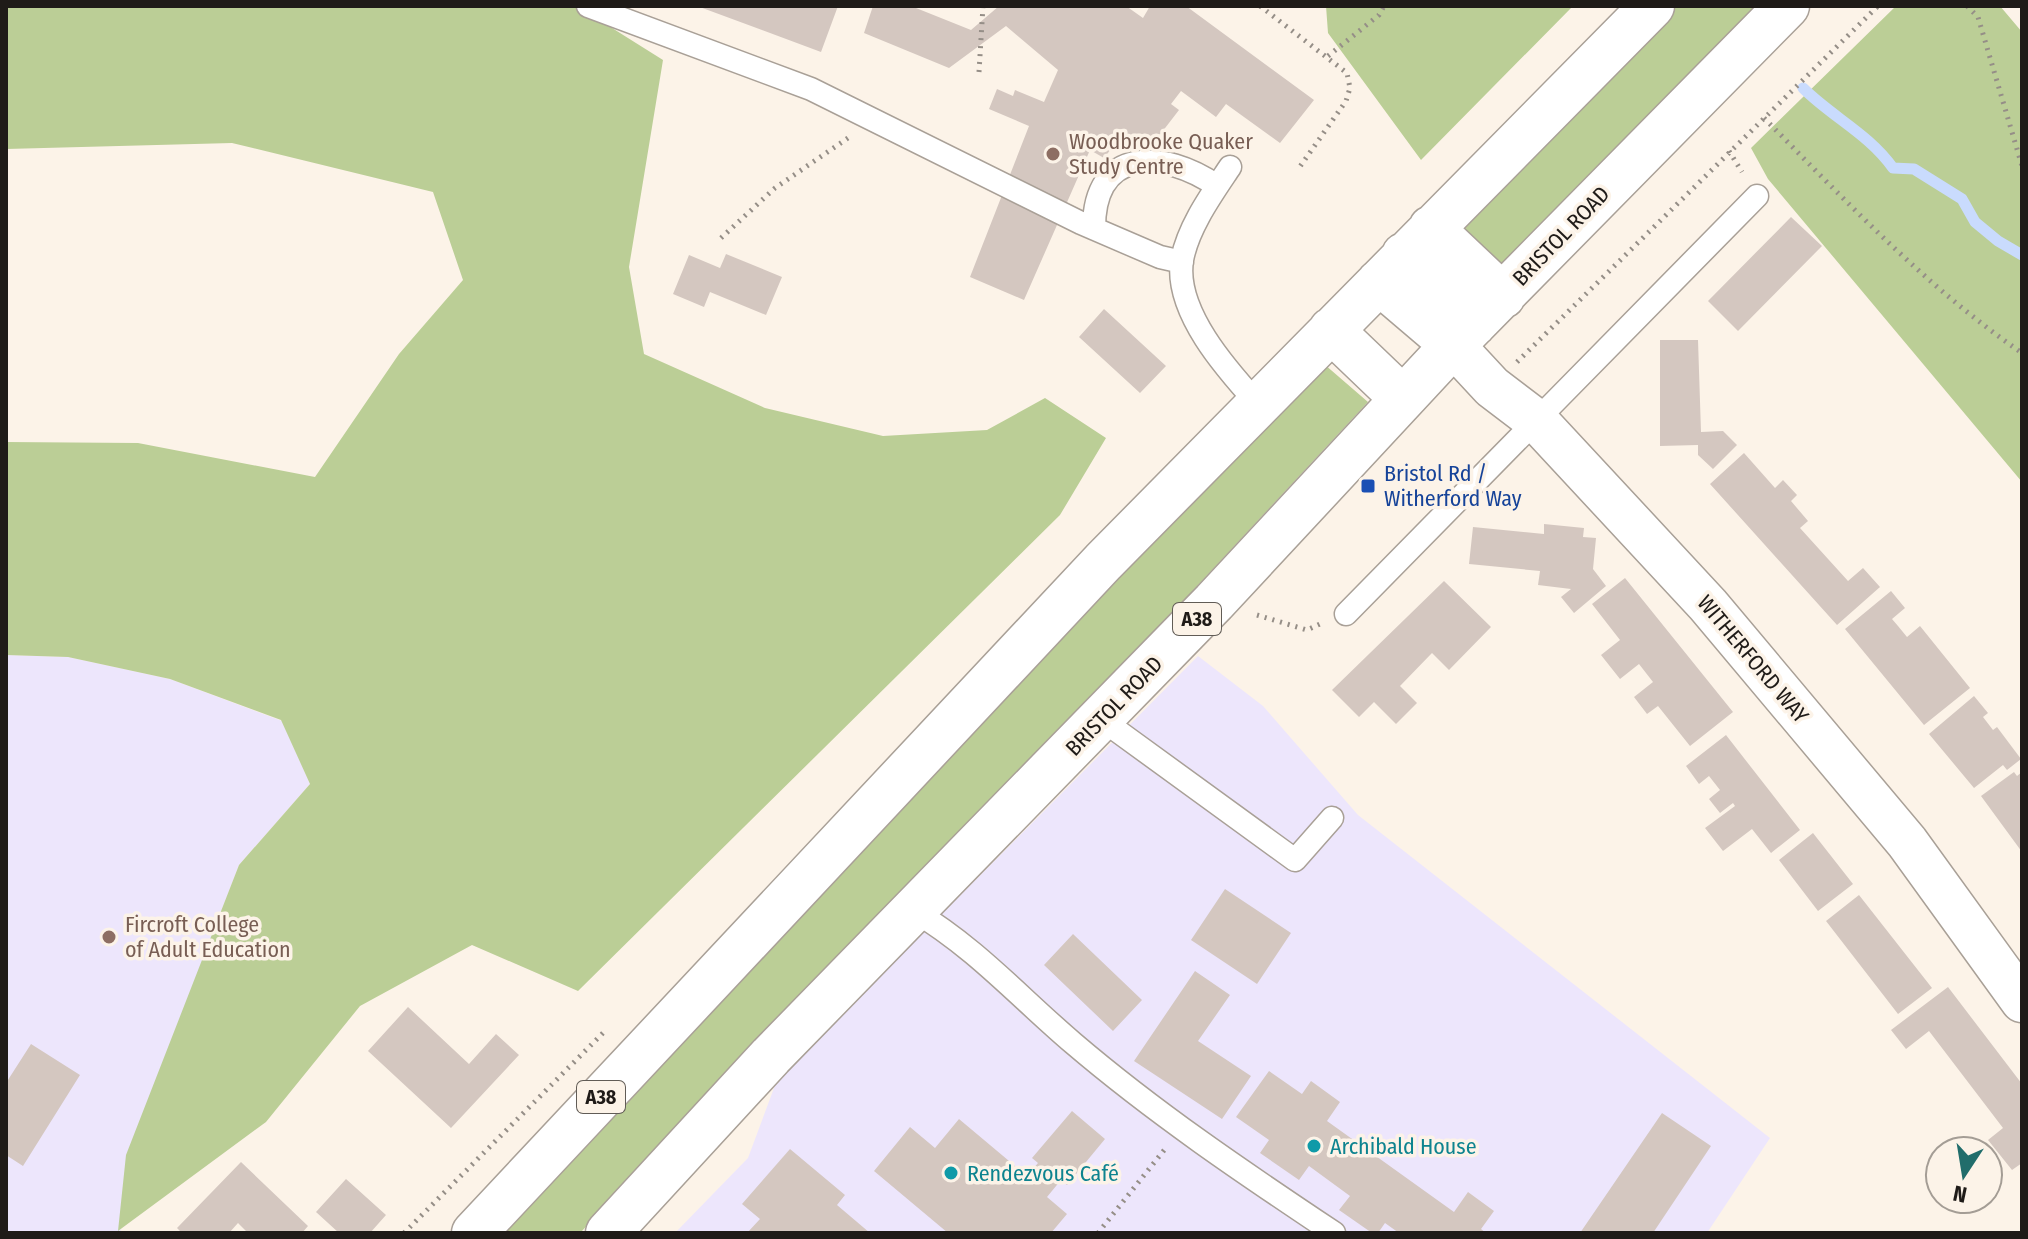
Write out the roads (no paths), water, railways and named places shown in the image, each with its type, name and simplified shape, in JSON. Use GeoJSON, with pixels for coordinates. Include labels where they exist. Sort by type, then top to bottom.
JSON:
{"type":"FeatureCollection","features":[{"type":"Feature","properties":{"kind":"highway","name":"A38"},"geometry":{"type":"LineString","coordinates":[[474,1233],[1092,573],[1652,6]]}},
{"type":"Feature","properties":{"kind":"highway","name":"BRISTOL ROAD"},"geometry":{"type":"LineString","coordinates":[[608,1233],[771,1056],[1214,602],[1402,398],[1787,6]]}},
{"type":"Feature","properties":{"kind":"highway"},"geometry":{"type":"LineString","coordinates":[[1405,255],[1477,321]]}},
{"type":"Feature","properties":{"kind":"highway"},"geometry":{"type":"LineString","coordinates":[[1405,255],[1477,321]]}},
{"type":"Feature","properties":{"kind":"highway"},"geometry":{"type":"LineString","coordinates":[[1331,330],[1402,398]]}},
{"type":"Feature","properties":{"kind":"street","name":"WITHERFORD WAY"},"geometry":{"type":"LineString","coordinates":[[1477,321],[1492,387],[1538,422],[1708,605],[1897,830],[2022,1001]]}},
{"type":"Feature","properties":{"kind":"lane"},"geometry":{"type":"LineString","coordinates":[[588,6],[811,89],[970,170],[1094,228],[1160,257],[1182,262]]}},
{"type":"Feature","properties":{"kind":"lane"},"geometry":{"type":"LineString","coordinates":[[1094,228],[1094,203],[1102,182],[1133,161],[1172,164],[1202,175],[1224,176],[1193,230],[1182,262],[1185,287],[1199,329],[1217,359],[1258,404]]}},
{"type":"Feature","properties":{"kind":"lane"},"geometry":{"type":"LineString","coordinates":[[1346,614],[1757,196]]}},
{"type":"Feature","properties":{"kind":"lane"},"geometry":{"type":"LineString","coordinates":[[1101,719],[1295,860],[1332,818]]}},
{"type":"Feature","properties":{"kind":"lane"},"geometry":{"type":"LineString","coordinates":[[914,911],[955,936],[1073,1043],[1181,1130],[1334,1233]]}},
{"type":"Feature","properties":{"kind":"waterway"},"geometry":{"type":"LineString","coordinates":[[1803,88],[1862,135],[1893,168],[1914,169],[1962,199],[1975,222],[2022,255]]}},
{"type":"Feature","properties":{"kind":"place","name":"Woodbrooke Quaker Study Centre"},"geometry":{"type":"Point","coordinates":[1053,154]}},
{"type":"Feature","properties":{"kind":"place","name":"Bristol Rd / Witherford Way"},"geometry":{"type":"Point","coordinates":[1368,486]}},
{"type":"Feature","properties":{"kind":"place","name":"Fircroft College of Adult Education"},"geometry":{"type":"Point","coordinates":[109,937]}},
{"type":"Feature","properties":{"kind":"place","name":"Archibald House"},"geometry":{"type":"Point","coordinates":[1314,1146]}},
{"type":"Feature","properties":{"kind":"place","name":"Rendezvous Café"},"geometry":{"type":"Point","coordinates":[951,1173]}}]}
